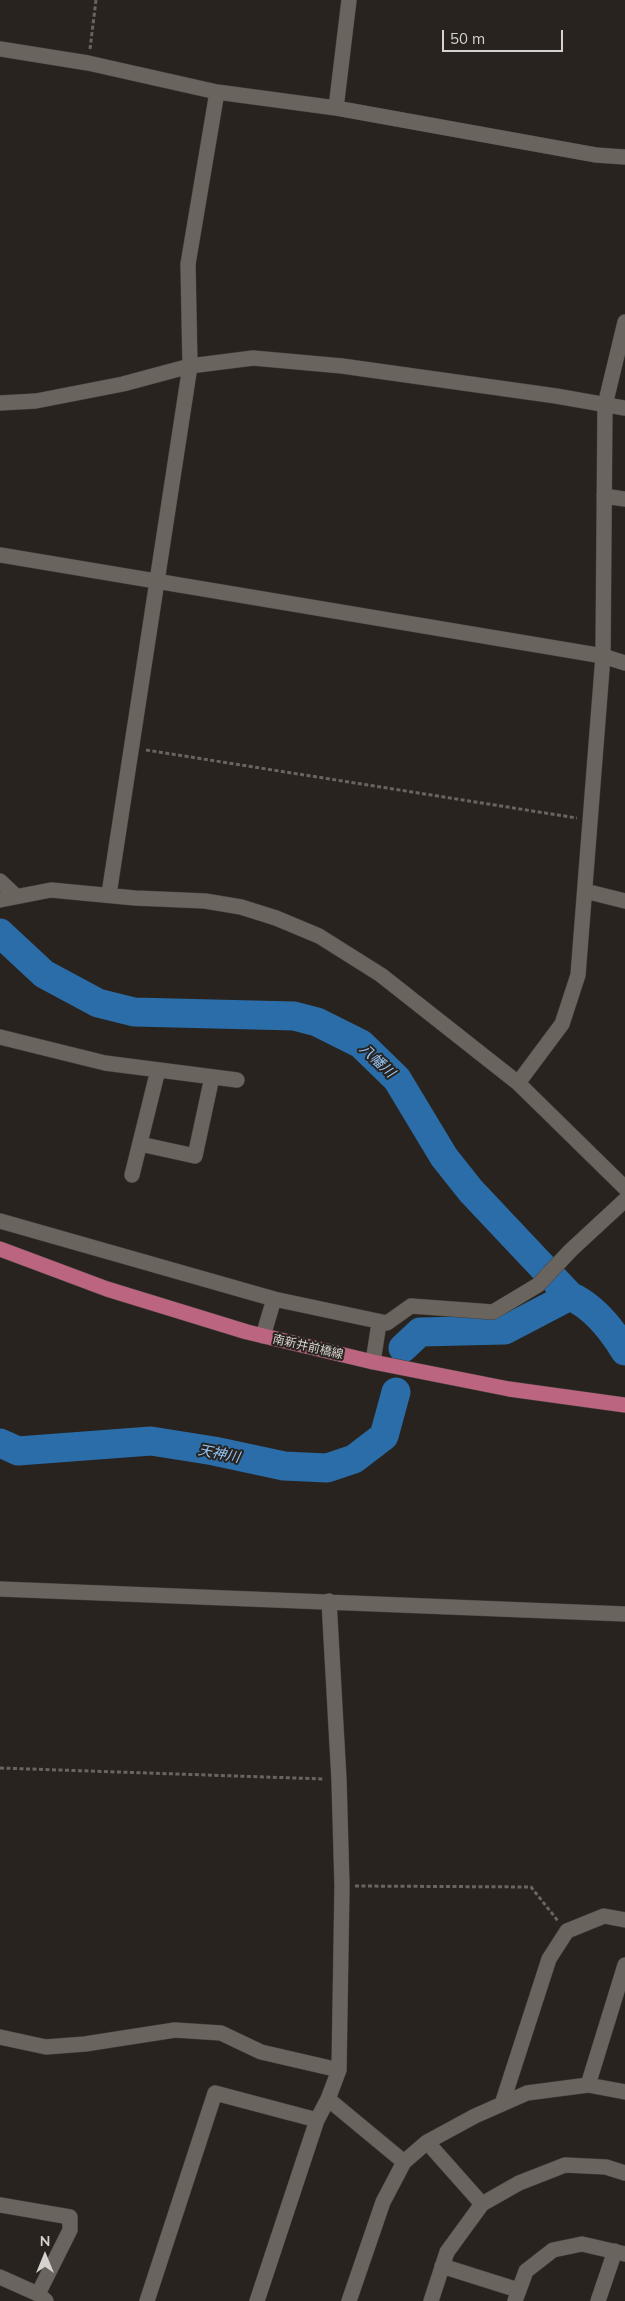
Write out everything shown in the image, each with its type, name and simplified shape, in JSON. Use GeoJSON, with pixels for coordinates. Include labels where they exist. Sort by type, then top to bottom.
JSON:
{"type":"FeatureCollection","features":[{"type":"Feature","properties":{"kind":"main road","name":"南新井前橋線"},"geometry":{"type":"LineString","coordinates":[[0,1249],[108,1289],[263,1336],[373,1362],[509,1389],[622,1405]]}},
{"type":"Feature","properties":{"kind":"street"},"geometry":{"type":"LineString","coordinates":[[336,108],[349,0]]}},
{"type":"Feature","properties":{"kind":"street"},"geometry":{"type":"LineString","coordinates":[[0,49],[88,63],[218,92],[336,108],[596,155],[625,157]]}},
{"type":"Feature","properties":{"kind":"street"},"geometry":{"type":"LineString","coordinates":[[109,894],[190,366],[188,264],[218,92]]}},
{"type":"Feature","properties":{"kind":"street"},"geometry":{"type":"LineString","coordinates":[[518,1083],[562,1024],[578,976],[603,656],[605,405],[625,322]]}},
{"type":"Feature","properties":{"kind":"street"},"geometry":{"type":"LineString","coordinates":[[0,403],[36,401],[104,388],[190,366],[254,358],[342,366],[556,396],[625,408]]}},
{"type":"Feature","properties":{"kind":"street"},"geometry":{"type":"LineString","coordinates":[[604,496],[625,499]]}},
{"type":"Feature","properties":{"kind":"street"},"geometry":{"type":"LineString","coordinates":[[0,555],[603,656],[625,663]]}},
{"type":"Feature","properties":{"kind":"street"},"geometry":{"type":"LineString","coordinates":[[0,881],[6,898],[51,890],[109,894],[135,898],[205,901],[241,907],[276,918],[319,936],[403,992],[518,1083],[625,1188]]}},
{"type":"Feature","properties":{"kind":"street"},"geometry":{"type":"LineString","coordinates":[[585,891],[625,901]]}},
{"type":"Feature","properties":{"kind":"street"},"geometry":{"type":"LineString","coordinates":[[0,1037],[105,1063],[237,1080]]}},
{"type":"Feature","properties":{"kind":"street"},"geometry":{"type":"LineString","coordinates":[[132,1175],[158,1070]]}},
{"type":"Feature","properties":{"kind":"street"},"geometry":{"type":"LineString","coordinates":[[140,1144],[194,1156],[212,1077]]}},
{"type":"Feature","properties":{"kind":"street"},"geometry":{"type":"LineString","coordinates":[[0,1221],[274,1299],[387,1324],[410,1306],[493,1312],[538,1285],[571,1250],[625,1200]]}},
{"type":"Feature","properties":{"kind":"street"},"geometry":{"type":"LineString","coordinates":[[263,1336],[274,1299]]}},
{"type":"Feature","properties":{"kind":"street"},"geometry":{"type":"LineString","coordinates":[[373,1362],[379,1323]]}},
{"type":"Feature","properties":{"kind":"street"},"geometry":{"type":"LineString","coordinates":[[0,1589],[625,1614]]}},
{"type":"Feature","properties":{"kind":"street"},"geometry":{"type":"LineString","coordinates":[[257,2301],[316,2120],[328,2099],[339,2070],[342,1886],[339,1780],[329,1601]]}},
{"type":"Feature","properties":{"kind":"street"},"geometry":{"type":"LineString","coordinates":[[502,2104],[549,1959],[567,1932],[604,1916],[625,1920]]}},
{"type":"Feature","properties":{"kind":"street"},"geometry":{"type":"LineString","coordinates":[[588,2085],[625,1965]]}},
{"type":"Feature","properties":{"kind":"street"},"geometry":{"type":"LineString","coordinates":[[0,2037],[46,2047],[85,2044],[175,2030],[221,2033],[261,2052],[339,2070]]}},
{"type":"Feature","properties":{"kind":"street"},"geometry":{"type":"LineString","coordinates":[[350,2301],[383,2202],[404,2162],[427,2142],[528,2093],[588,2085],[625,2092]]}},
{"type":"Feature","properties":{"kind":"street"},"geometry":{"type":"LineString","coordinates":[[147,2301],[215,2093],[316,2120]]}},
{"type":"Feature","properties":{"kind":"street"},"geometry":{"type":"LineString","coordinates":[[328,2099],[404,2162]]}},
{"type":"Feature","properties":{"kind":"street"},"geometry":{"type":"LineString","coordinates":[[427,2142],[482,2204]]}},
{"type":"Feature","properties":{"kind":"street"},"geometry":{"type":"LineString","coordinates":[[431,2301],[446,2252],[482,2204],[519,2183],[565,2165],[606,2167],[625,2173]]}},
{"type":"Feature","properties":{"kind":"street"},"geometry":{"type":"LineString","coordinates":[[0,2205],[70,2217],[70,2230],[42,2297],[0,2277]]}},
{"type":"Feature","properties":{"kind":"street"},"geometry":{"type":"LineString","coordinates":[[442,2266],[516,2296],[526,2271],[553,2250],[582,2244],[620,2252],[598,2301]]}},
{"type":"Feature","properties":{"kind":"path"},"geometry":{"type":"LineString","coordinates":[[88,63],[96,0]]}},
{"type":"Feature","properties":{"kind":"path"},"geometry":{"type":"LineString","coordinates":[[132,748],[590,820]]}},
{"type":"Feature","properties":{"kind":"path"},"geometry":{"type":"LineString","coordinates":[[0,1768],[339,1780]]}},
{"type":"Feature","properties":{"kind":"path"},"geometry":{"type":"LineString","coordinates":[[342,1886],[530,1888],[567,1932]]}},
{"type":"Feature","properties":{"kind":"waterway","name":"八幡川"},"geometry":{"type":"LineString","coordinates":[[0,933],[44,974],[98,1003],[134,1012],[294,1016],[317,1022],[361,1044],[397,1079],[444,1157],[471,1191],[570,1296],[578,1300],[601,1319],[625,1351]]}},
{"type":"Feature","properties":{"kind":"waterway","name":"天神川"},"geometry":{"type":"LineString","coordinates":[[403,1348],[420,1332],[505,1330],[570,1296]]}},
{"type":"Feature","properties":{"kind":"waterway","name":"天神川"},"geometry":{"type":"LineString","coordinates":[[0,1443],[18,1451],[151,1441],[214,1451],[284,1466],[327,1468],[354,1459],[384,1436],[396,1392]]}}]}
